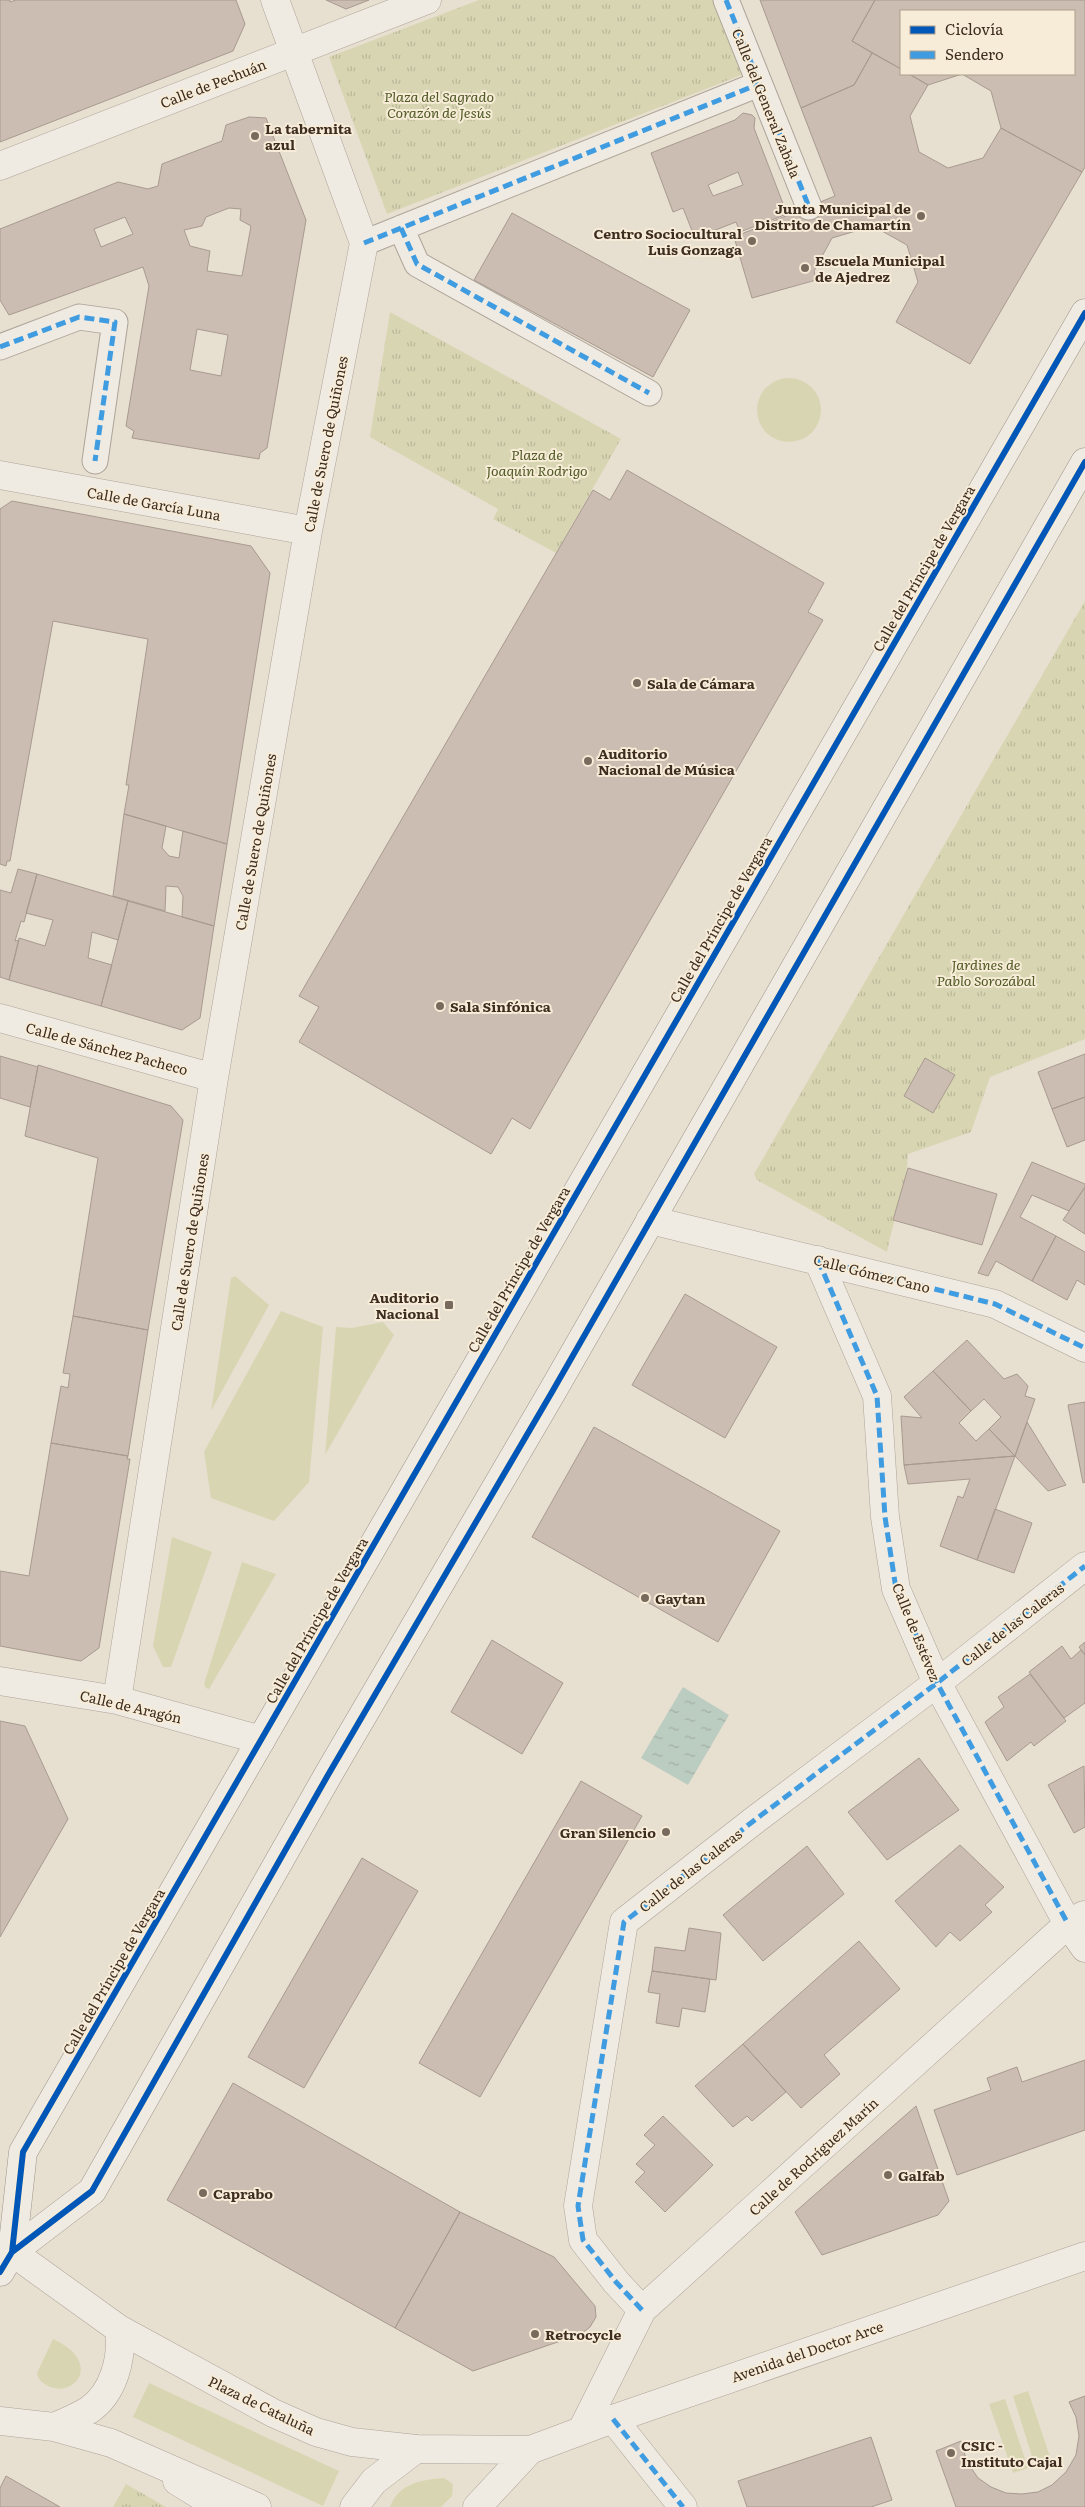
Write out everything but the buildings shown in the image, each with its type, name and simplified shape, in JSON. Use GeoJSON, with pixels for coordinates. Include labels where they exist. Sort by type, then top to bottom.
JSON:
{"type":"FeatureCollection","features":[{"type":"Feature","properties":{"kind":"street"},"geometry":{"type":"LineString","coordinates":[[275,0],[295,50],[364,244],[759,84]]}},
{"type":"Feature","properties":{"kind":"street","name":"Calle de Pechuán"},"geometry":{"type":"LineString","coordinates":[[0,166],[427,0]]}},
{"type":"Feature","properties":{"kind":"street","name":"Calle del General Zabala"},"geometry":{"type":"LineString","coordinates":[[726,0],[809,207]]}},
{"type":"Feature","properties":{"kind":"street"},"geometry":{"type":"LineString","coordinates":[[401,228],[417,264],[649,393]]}},
{"type":"Feature","properties":{"kind":"street","name":"Calle de Suero de Quiñones"},"geometry":{"type":"LineString","coordinates":[[117,1700],[214,1078],[308,531],[364,244]]}},
{"type":"Feature","properties":{"kind":"street","name":"Calle del Príncipe de Vergara"},"geometry":{"type":"LineString","coordinates":[[4,2258],[23,2152],[1085,313]]}},
{"type":"Feature","properties":{"kind":"street"},"geometry":{"type":"LineString","coordinates":[[0,348],[79,317],[115,322],[95,461]]}},
{"type":"Feature","properties":{"kind":"street"},"geometry":{"type":"LineString","coordinates":[[4,2258],[92,2191],[328,1775],[650,1220],[1085,462]]}},
{"type":"Feature","properties":{"kind":"street","name":"Calle de García Luna"},"geometry":{"type":"LineString","coordinates":[[0,475],[308,531]]}},
{"type":"Feature","properties":{"kind":"street","name":"Calle de Sánchez Pacheco"},"geometry":{"type":"LineString","coordinates":[[0,1018],[214,1078]]}},
{"type":"Feature","properties":{"kind":"street","name":"Calle Gómez Cano"},"geometry":{"type":"LineString","coordinates":[[650,1220],[995,1304],[1085,1348]]}},
{"type":"Feature","properties":{"kind":"street","name":"Calle de Estévez"},"geometry":{"type":"LineString","coordinates":[[818,1260],[878,1396],[885,1517],[896,1589],[938,1683],[1076,1919],[1085,1948]]}},
{"type":"Feature","properties":{"kind":"street","name":"Calle de las Caleras"},"geometry":{"type":"LineString","coordinates":[[642,2310],[616,2282],[583,2240],[578,2206],[624,1922],[756,1819],[938,1683],[1085,1566]]}},
{"type":"Feature","properties":{"kind":"street","name":"Calle de Aragón"},"geometry":{"type":"LineString","coordinates":[[0,1681],[117,1700],[261,1740]]}},
{"type":"Feature","properties":{"kind":"street","name":"Calle de Rodríguez Marín"},"geometry":{"type":"LineString","coordinates":[[582,2430],[642,2310],[1076,1919]]}},
{"type":"Feature","properties":{"kind":"street","name":"Avenida del Doctor Arce"},"geometry":{"type":"LineString","coordinates":[[416,2449],[530,2450],[613,2419],[1085,2256]]}},
{"type":"Feature","properties":{"kind":"street","name":"Plaza de Cataluña"},"geometry":{"type":"LineString","coordinates":[[4,2258],[119,2329],[273,2413],[316,2432],[352,2442],[416,2449]]}},
{"type":"Feature","properties":{"kind":"street"},"geometry":{"type":"LineString","coordinates":[[54,2427],[91,2409],[103,2395],[117,2365],[122,2347],[119,2329]]}},
{"type":"Feature","properties":{"kind":"street"},"geometry":{"type":"LineString","coordinates":[[613,2419],[683,2507]]}},
{"type":"Feature","properties":{"kind":"street"},"geometry":{"type":"LineString","coordinates":[[0,2421],[54,2427],[111,2443],[257,2507]]}},
{"type":"Feature","properties":{"kind":"street"},"geometry":{"type":"LineString","coordinates":[[354,2507],[374,2481],[416,2449]]}},
{"type":"Feature","properties":{"kind":"street"},"geometry":{"type":"LineString","coordinates":[[127,2450],[219,2507]]}},
{"type":"Feature","properties":{"kind":"street","name":"Avenida del Doctor Arce"},"geometry":{"type":"LineString","coordinates":[[477,2507],[530,2450]]}},
{"type":"Feature","properties":{"kind":"green space","name":"Plaza del Sagrado Corazón de Jesús"},"geometry":{"type":"Polygon","coordinates":[[[479,0],[717,0],[744,74],[387,214],[329,57],[479,0]]]}},
{"type":"Feature","properties":{"kind":"green space","name":"Plaza de Joaquín Rodrigo"},"geometry":{"type":"Polygon","coordinates":[[[390,312],[621,439],[556,553],[493,519],[498,509],[370,437],[390,312]]]}},
{"type":"Feature","properties":{"kind":"green space"},"geometry":{"type":"Polygon","coordinates":[[[789,378],[807,384],[815,392],[821,410],[815,428],[807,436],[789,442],[771,436],[763,428],[757,410],[763,392],[771,384],[789,378]]]}},
{"type":"Feature","properties":{"kind":"green space","name":"Jardines de Pablo Sorozábal"},"geometry":{"type":"Polygon","coordinates":[[[1085,601],[1085,1039],[990,1077],[971,1132],[908,1154],[905,1178],[887,1252],[757,1180],[754,1174],[1085,601]]]}},
{"type":"Feature","properties":{"kind":"green space"},"geometry":{"type":"Polygon","coordinates":[[[235,1276],[269,1305],[211,1411],[231,1278],[235,1276]]]}},
{"type":"Feature","properties":{"kind":"green space"},"geometry":{"type":"Polygon","coordinates":[[[281,1311],[323,1327],[309,1482],[274,1521],[211,1498],[204,1452],[281,1311]]]}},
{"type":"Feature","properties":{"kind":"green space"},"geometry":{"type":"Polygon","coordinates":[[[383,1322],[394,1335],[325,1455],[336,1327],[352,1328],[383,1322]]]}},
{"type":"Feature","properties":{"kind":"green space"},"geometry":{"type":"Polygon","coordinates":[[[172,1537],[212,1552],[171,1667],[163,1667],[153,1646],[172,1537]]]}},
{"type":"Feature","properties":{"kind":"green space"},"geometry":{"type":"Polygon","coordinates":[[[242,1562],[276,1574],[209,1689],[204,1684],[242,1562]]]}},
{"type":"Feature","properties":{"kind":"green space"},"geometry":{"type":"Polygon","coordinates":[[[53,2339],[70,2349],[79,2360],[81,2371],[77,2380],[70,2386],[61,2389],[50,2387],[39,2379],[37,2373],[53,2339]]]}},
{"type":"Feature","properties":{"kind":"green space"},"geometry":{"type":"Polygon","coordinates":[[[149,2383],[339,2471],[323,2506],[133,2417],[149,2383]]]}},
{"type":"Feature","properties":{"kind":"green space"},"geometry":{"type":"Polygon","coordinates":[[[1028,2391],[1051,2460],[1035,2466],[1013,2396],[1028,2391]]]}},
{"type":"Feature","properties":{"kind":"green space"},"geometry":{"type":"Polygon","coordinates":[[[1005,2399],[1028,2468],[1013,2473],[989,2404],[1005,2399]]]}},
{"type":"Feature","properties":{"kind":"green space"},"geometry":{"type":"Polygon","coordinates":[[[444,2478],[453,2484],[452,2496],[441,2507],[390,2507],[399,2493],[412,2484],[444,2478]]]}},
{"type":"Feature","properties":{"kind":"green space"},"geometry":{"type":"Polygon","coordinates":[[[126,2484],[166,2507],[113,2507],[126,2484]]]}},
{"type":"Feature","properties":{"kind":"water"},"geometry":{"type":"Polygon","coordinates":[[[683,1687],[729,1715],[688,1785],[641,1758],[683,1687]]]}},
{"type":"Feature","properties":{"kind":"marked path"},"geometry":{"type":"LineString","coordinates":[[726,0],[809,207]]}},
{"type":"Feature","properties":{"kind":"marked path"},"geometry":{"type":"LineString","coordinates":[[364,243],[759,84]]}},
{"type":"Feature","properties":{"kind":"marked path"},"geometry":{"type":"LineString","coordinates":[[401,228],[417,264],[649,393]]}},
{"type":"Feature","properties":{"kind":"marked path"},"geometry":{"type":"LineString","coordinates":[[0,347],[79,317],[115,322],[95,461]]}},
{"type":"Feature","properties":{"kind":"marked path"},"geometry":{"type":"LineString","coordinates":[[818,1260],[877,1396],[885,1517],[896,1589],[937,1683],[1068,1924]]}},
{"type":"Feature","properties":{"kind":"marked path"},"geometry":{"type":"LineString","coordinates":[[818,1260],[995,1304],[1085,1348]]}},
{"type":"Feature","properties":{"kind":"marked path"},"geometry":{"type":"LineString","coordinates":[[642,2310],[616,2282],[583,2240],[578,2206],[624,1922],[756,1819],[937,1683],[1085,1566]]}},
{"type":"Feature","properties":{"kind":"marked path"},"geometry":{"type":"LineString","coordinates":[[613,2419],[683,2507]]}},
{"type":"Feature","properties":{"kind":"cycle path"},"geometry":{"type":"LineString","coordinates":[[0,2272],[12,2252],[23,2152],[1085,313]]}},
{"type":"Feature","properties":{"kind":"cycle path"},"geometry":{"type":"LineString","coordinates":[[12,2252],[92,2191],[328,1775],[552,1392],[1085,462]]}},
{"type":"Feature","properties":{"kind":"place","name":"La tabernita azul"},"geometry":{"type":"Point","coordinates":[255,136]}},
{"type":"Feature","properties":{"kind":"place","name":"Junta Municipal de Distrito de Chamartín"},"geometry":{"type":"Point","coordinates":[921,216]}},
{"type":"Feature","properties":{"kind":"place","name":"Centro Sociocultural Luis Gonzaga"},"geometry":{"type":"Point","coordinates":[752,241]}},
{"type":"Feature","properties":{"kind":"place","name":"Escuela Municipal de Ajedrez"},"geometry":{"type":"Point","coordinates":[805,268]}},
{"type":"Feature","properties":{"kind":"place","name":"Sala de Cámara"},"geometry":{"type":"Point","coordinates":[637,683]}},
{"type":"Feature","properties":{"kind":"place","name":"Auditorio Nacional de Música"},"geometry":{"type":"Point","coordinates":[588,761]}},
{"type":"Feature","properties":{"kind":"place","name":"Sala Sinfónica"},"geometry":{"type":"Point","coordinates":[440,1006]}},
{"type":"Feature","properties":{"kind":"place","name":"Auditorio Nacional"},"geometry":{"type":"Point","coordinates":[449,1305]}},
{"type":"Feature","properties":{"kind":"place","name":"Gaytan"},"geometry":{"type":"Point","coordinates":[645,1598]}},
{"type":"Feature","properties":{"kind":"place","name":"Gran Silencio"},"geometry":{"type":"Point","coordinates":[666,1832]}},
{"type":"Feature","properties":{"kind":"place","name":"Galfab"},"geometry":{"type":"Point","coordinates":[888,2175]}},
{"type":"Feature","properties":{"kind":"place","name":"Caprabo"},"geometry":{"type":"Point","coordinates":[203,2193]}},
{"type":"Feature","properties":{"kind":"place","name":"Retrocycle"},"geometry":{"type":"Point","coordinates":[535,2334]}},
{"type":"Feature","properties":{"kind":"place","name":"CSIC - Instituto Cajal"},"geometry":{"type":"Point","coordinates":[951,2453]}}]}
